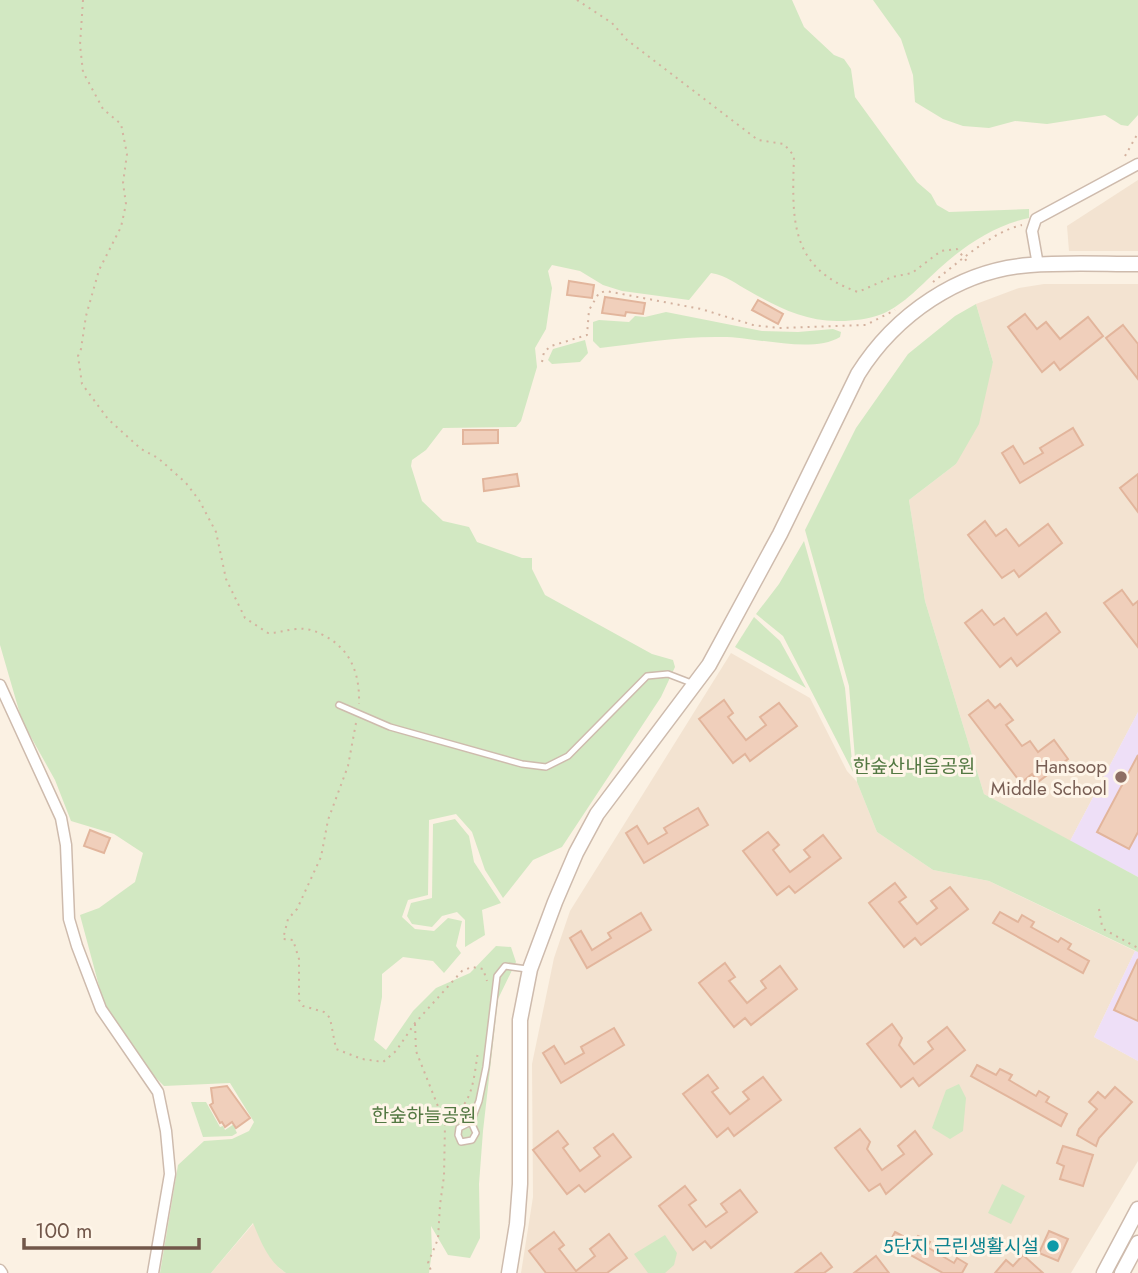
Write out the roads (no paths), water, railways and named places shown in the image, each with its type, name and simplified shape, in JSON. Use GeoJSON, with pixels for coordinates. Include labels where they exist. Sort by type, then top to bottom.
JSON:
{"type":"FeatureCollection","features":[{"type":"Feature","properties":{"kind":"street"},"geometry":{"type":"LineString","coordinates":[[1038,265],[1033,223],[1040,216],[1138,164]]}},
{"type":"Feature","properties":{"kind":"street"},"geometry":{"type":"LineString","coordinates":[[509,1273],[516,1234],[520,1184],[520,1020],[530,970],[565,878],[597,814],[709,665],[780,534],[864,365],[889,333],[918,309],[980,275],[1010,267],[1038,265],[1138,264]]}},
{"type":"Feature","properties":{"kind":"street"},"geometry":{"type":"LineString","coordinates":[[0,685],[61,818],[66,845],[69,919],[96,996],[109,1021],[158,1092],[166,1130],[170,1174],[153,1273]]}},
{"type":"Feature","properties":{"kind":"street"},"geometry":{"type":"LineString","coordinates":[[1104,1273],[1138,1209]]}},
{"type":"Feature","properties":{"kind":"street"},"geometry":{"type":"LineString","coordinates":[[1122,1273],[1138,1243]]}},
{"type":"Feature","properties":{"kind":"lane"},"geometry":{"type":"LineString","coordinates":[[339,705],[390,727],[522,764],[546,767],[568,756],[647,676],[668,674],[696,685]]}},
{"type":"Feature","properties":{"kind":"lane"},"geometry":{"type":"LineString","coordinates":[[471,1122],[480,1101],[497,976],[505,966],[530,970]]}},
{"type":"Feature","properties":{"kind":"place","name":"Hansoop Middle School"},"geometry":{"type":"Point","coordinates":[1121,777]}},
{"type":"Feature","properties":{"kind":"place","name":"5단지 근린생활시설"},"geometry":{"type":"Point","coordinates":[1053,1246]}},
{"type":"Feature","properties":{"kind":"park label","name":"한숲산내음공원"},"geometry":{"type":"Point","coordinates":[914,766]}},
{"type":"Feature","properties":{"kind":"park label","name":"한숲하늘공원"},"geometry":{"type":"Point","coordinates":[424,1115]}}]}
